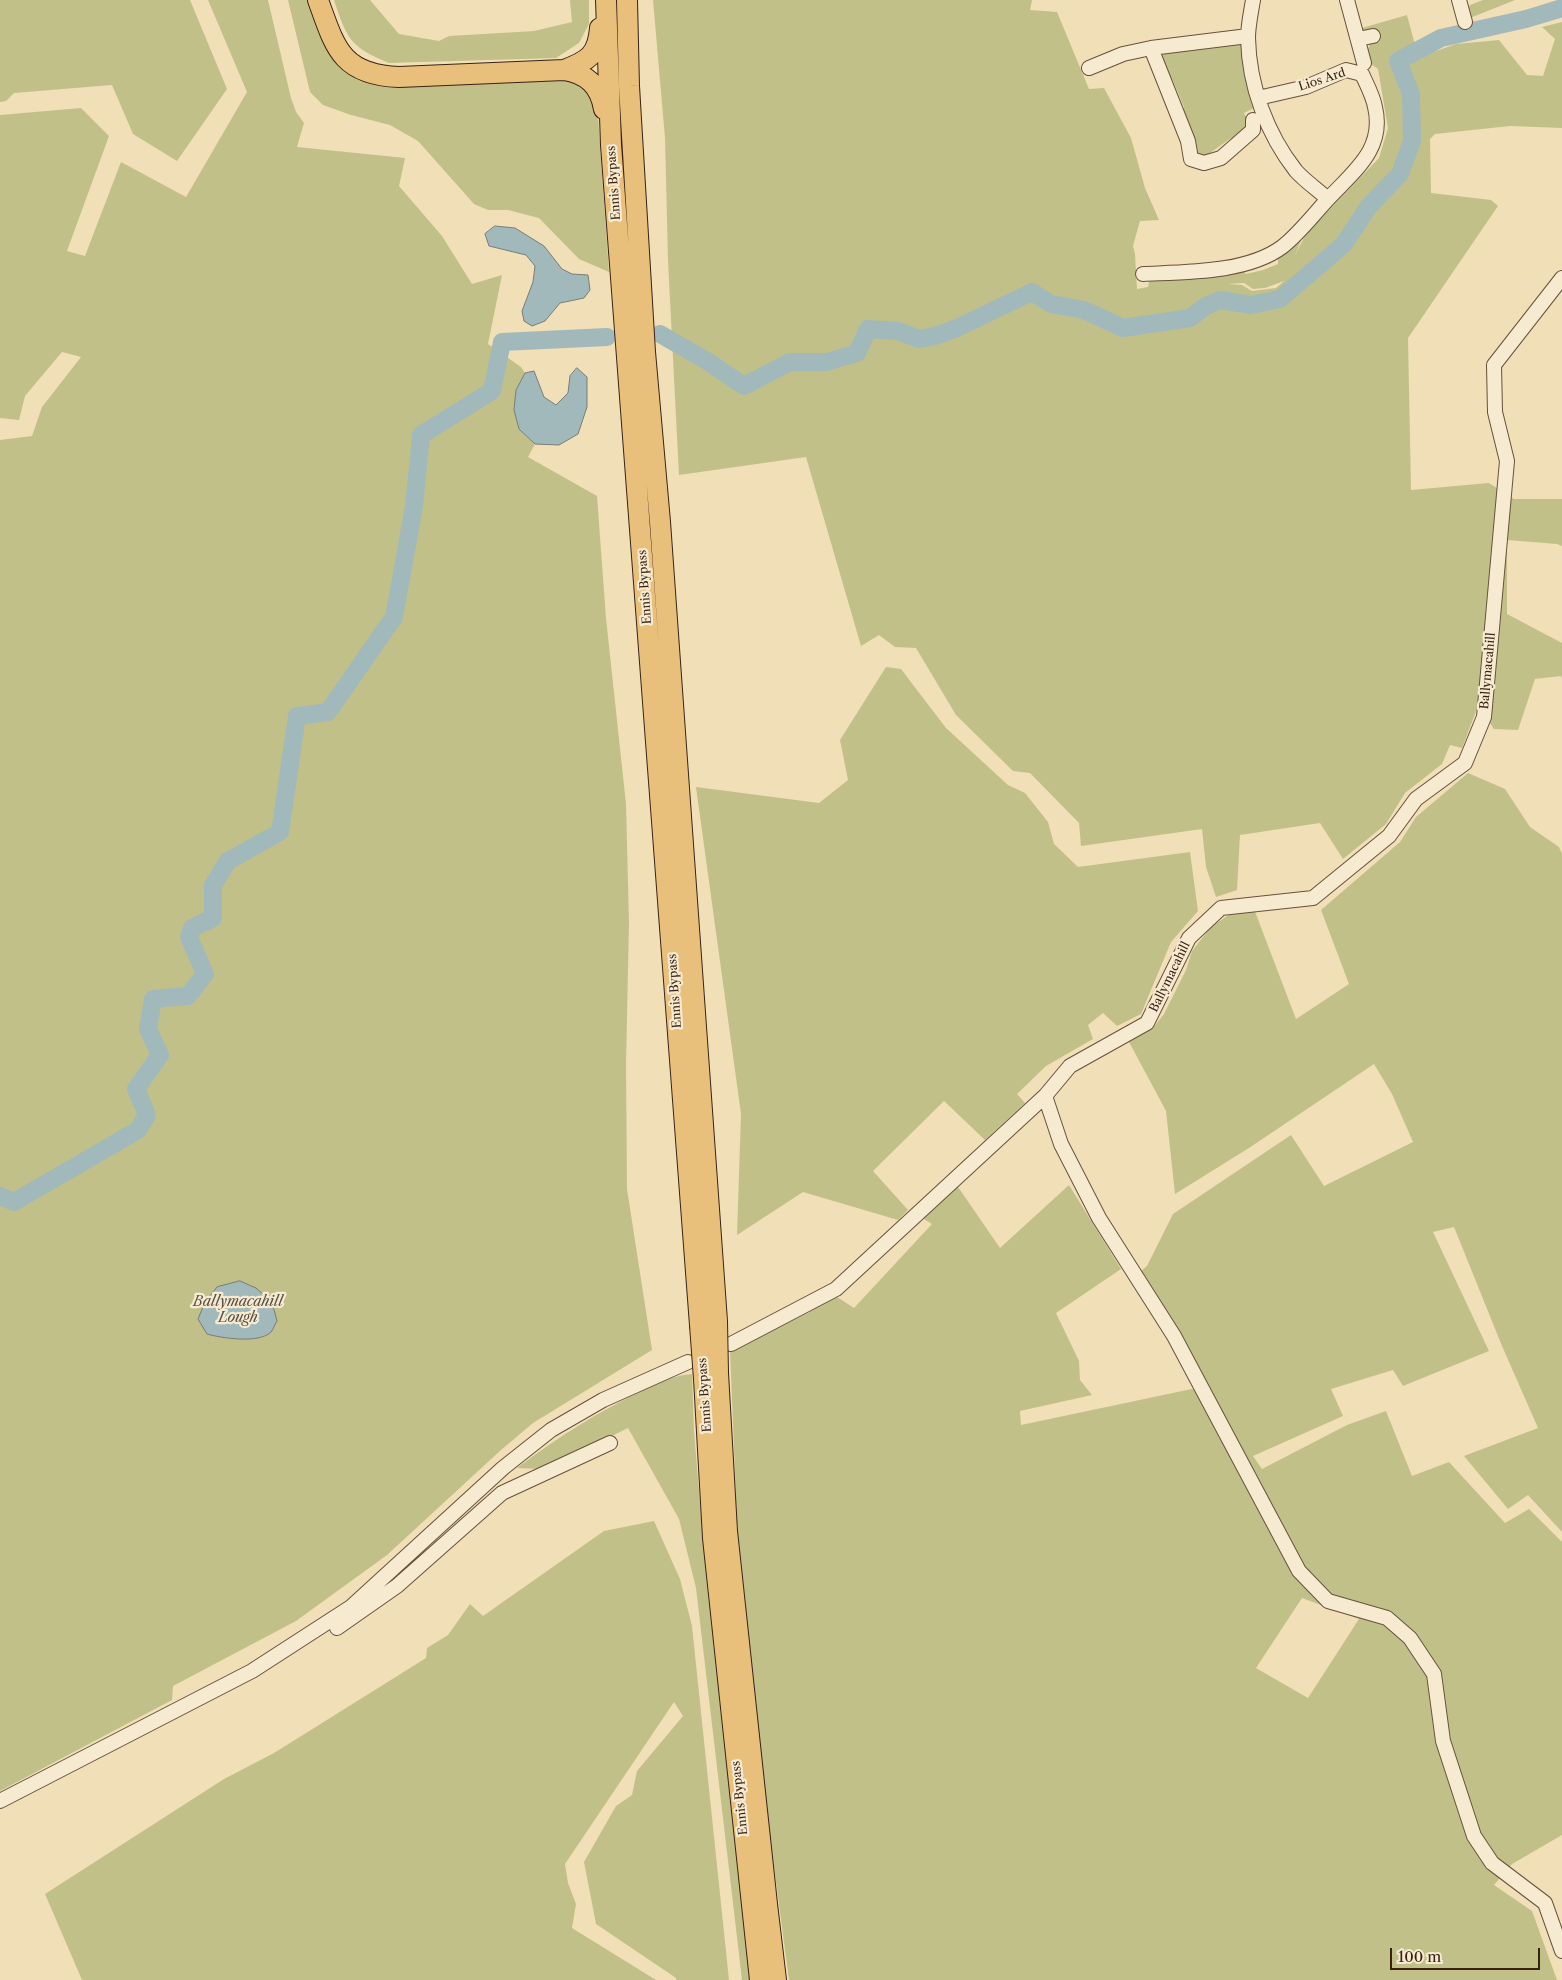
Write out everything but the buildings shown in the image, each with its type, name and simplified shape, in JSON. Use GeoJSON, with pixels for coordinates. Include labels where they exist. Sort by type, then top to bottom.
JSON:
{"type":"FeatureCollection","features":[{"type":"Feature","properties":{"kind":"highway"},"geometry":{"type":"LineString","coordinates":[[318,0],[337,47],[346,59],[354,66],[382,76],[445,76],[564,70],[575,72],[591,81],[598,88],[611,145]]}},
{"type":"Feature","properties":{"kind":"highway"},"geometry":{"type":"LineString","coordinates":[[564,70],[587,60],[594,52],[599,41],[601,0]]}},
{"type":"Feature","properties":{"kind":"highway","name":"Ennis Bypass"},"geometry":{"type":"LineString","coordinates":[[606,0],[611,145],[709,1323]]}},
{"type":"Feature","properties":{"kind":"highway","name":"Ennis Bypass"},"geometry":{"type":"LineString","coordinates":[[627,0],[630,106],[645,352],[662,541],[709,1323],[715,1557],[760,1980]]}},
{"type":"Feature","properties":{"kind":"highway","name":"Ennis Bypass"},"geometry":{"type":"LineString","coordinates":[[711,1376],[776,1980]]}},
{"type":"Feature","properties":{"kind":"street"},"geometry":{"type":"LineString","coordinates":[[1253,0],[1248,36],[1250,70],[1258,98],[1275,139],[1297,172],[1328,199]]}},
{"type":"Feature","properties":{"kind":"street"},"geometry":{"type":"LineString","coordinates":[[1347,0],[1364,63]]}},
{"type":"Feature","properties":{"kind":"street"},"geometry":{"type":"LineString","coordinates":[[1461,0],[1465,22]]}},
{"type":"Feature","properties":{"kind":"street"},"geometry":{"type":"LineString","coordinates":[[1090,68],[1123,54],[1151,48],[1248,36]]}},
{"type":"Feature","properties":{"kind":"street"},"geometry":{"type":"LineString","coordinates":[[1358,40],[1373,36]]}},
{"type":"Feature","properties":{"kind":"street"},"geometry":{"type":"LineString","coordinates":[[1151,48],[1188,141],[1191,159],[1204,164],[1221,158],[1253,130],[1253,120]]}},
{"type":"Feature","properties":{"kind":"street","name":"Lios Ard"},"geometry":{"type":"LineString","coordinates":[[1143,274],[1198,271],[1260,259],[1283,246],[1368,156],[1378,130],[1375,106],[1362,74],[1346,70],[1306,87],[1258,98]]}},
{"type":"Feature","properties":{"kind":"street","name":"Ballymacahill"},"geometry":{"type":"LineString","coordinates":[[731,1344],[836,1289],[1045,1096],[1070,1066],[1147,1023],[1189,938],[1221,908],[1313,898],[1389,836],[1416,799],[1465,763],[1484,717],[1507,461],[1495,412],[1494,365],[1562,278]]}},
{"type":"Feature","properties":{"kind":"street"},"geometry":{"type":"LineString","coordinates":[[1045,1096],[1061,1144],[1099,1218],[1174,1336],[1299,1571],[1328,1601],[1387,1618],[1410,1638],[1434,1674],[1443,1741],[1474,1836],[1492,1864],[1545,1903],[1562,1950]]}},
{"type":"Feature","properties":{"kind":"street"},"geometry":{"type":"LineString","coordinates":[[0,1801],[252,1671],[351,1607],[503,1468],[551,1430],[603,1400],[688,1362]]}},
{"type":"Feature","properties":{"kind":"street"},"geometry":{"type":"LineString","coordinates":[[337,1628],[397,1586],[502,1493],[610,1443]]}},
{"type":"Feature","properties":{"kind":"street"},"geometry":{"type":"LineString","coordinates":[[503,1468],[516,1486]]}},
{"type":"Feature","properties":{"kind":"street"},"geometry":{"type":"LineString","coordinates":[[386,1575],[397,1586]]}},
{"type":"Feature","properties":{"kind":"shaded area"},"geometry":{"type":"Polygon","coordinates":[[[0,0],[190,0],[227,89],[177,161],[133,134],[112,85],[14,93],[6,101],[0,102],[0,0]]]}},
{"type":"Feature","properties":{"kind":"shaded area"},"geometry":{"type":"Polygon","coordinates":[[[208,0],[268,0],[291,98],[296,112],[304,123],[297,147],[405,158],[399,186],[442,236],[472,284],[502,275],[488,344],[521,367],[525,373],[516,390],[519,429],[535,444],[528,457],[597,496],[606,618],[626,804],[629,922],[626,1065],[627,1189],[652,1350],[533,1423],[387,1555],[296,1621],[173,1686],[172,1700],[0,1791],[0,440],[32,436],[42,407],[81,357],[62,352],[25,396],[19,420],[0,418],[0,115],[81,108],[109,136],[67,251],[85,256],[121,162],[186,197],[247,92],[208,0]]]}},
{"type":"Feature","properties":{"kind":"shaded area"},"geometry":{"type":"Polygon","coordinates":[[[288,0],[316,0],[350,73],[565,76],[585,86],[597,101],[609,272],[579,259],[539,218],[508,210],[488,210],[474,204],[418,141],[390,125],[351,115],[323,105],[310,92],[288,0]]]}},
{"type":"Feature","properties":{"kind":"shaded area"},"geometry":{"type":"Polygon","coordinates":[[[334,0],[370,0],[399,34],[439,41],[449,36],[534,31],[572,22],[570,0],[589,0],[589,24],[579,43],[556,58],[389,63],[366,52],[352,40],[347,33],[334,0]]]}},
{"type":"Feature","properties":{"kind":"shaded area"},"geometry":{"type":"Polygon","coordinates":[[[653,0],[1032,0],[1030,10],[1057,12],[1089,89],[1104,88],[1131,138],[1145,188],[1159,220],[1140,221],[1133,246],[1137,289],[1148,287],[1149,282],[1156,277],[1241,268],[1246,274],[1263,270],[1278,264],[1278,256],[1303,236],[1295,255],[1306,234],[1379,158],[1388,128],[1378,69],[1371,64],[1366,54],[1370,44],[1380,41],[1376,31],[1363,32],[1362,28],[1407,15],[1415,45],[1404,49],[1408,61],[1456,44],[1499,40],[1527,75],[1543,76],[1555,39],[1542,27],[1562,22],[1562,128],[1510,126],[1435,134],[1430,139],[1431,193],[1491,200],[1498,206],[1408,338],[1411,490],[1489,483],[1514,499],[1562,499],[1562,546],[1507,540],[1507,614],[1562,643],[1562,679],[1561,676],[1535,679],[1518,730],[1494,729],[1478,706],[1462,748],[1450,745],[1442,764],[1405,793],[1386,824],[1343,859],[1320,823],[1240,835],[1237,890],[1216,897],[1206,867],[1202,829],[1081,846],[1079,823],[1030,773],[1013,771],[956,715],[916,648],[895,647],[879,635],[861,646],[806,457],[679,475],[668,261],[665,138],[653,0]],[[1284,281],[1265,288],[1253,289],[1244,283],[1228,284],[1242,285],[1252,291],[1276,288],[1284,281]]]}},
{"type":"Feature","properties":{"kind":"shaded area"},"geometry":{"type":"Polygon","coordinates":[[[1483,0],[1515,0],[1470,18],[1466,13],[1470,5],[1483,0]]]}},
{"type":"Feature","properties":{"kind":"shaded area"},"geometry":{"type":"Polygon","coordinates":[[[1233,42],[1241,45],[1244,50],[1254,108],[1244,113],[1248,121],[1235,141],[1231,138],[1210,153],[1210,157],[1195,156],[1182,114],[1184,107],[1172,79],[1166,77],[1161,57],[1166,51],[1233,42]]]}},
{"type":"Feature","properties":{"kind":"shaded area"},"geometry":{"type":"Polygon","coordinates":[[[886,667],[901,669],[946,728],[1008,785],[1025,793],[1048,822],[1054,844],[1078,867],[1190,852],[1198,911],[1171,942],[1141,1014],[1117,1026],[1103,1013],[1088,1025],[1093,1039],[1046,1066],[1017,1094],[1025,1103],[985,1140],[944,1101],[873,1171],[908,1210],[898,1220],[803,1192],[737,1235],[741,1114],[696,787],[819,803],[848,780],[840,740],[886,667]]]}},
{"type":"Feature","properties":{"kind":"shaded area"},"geometry":{"type":"Polygon","coordinates":[[[1468,773],[1505,789],[1530,827],[1559,847],[1562,854],[1562,1532],[1528,1495],[1508,1509],[1464,1456],[1538,1428],[1502,1346],[1454,1227],[1433,1232],[1489,1351],[1403,1386],[1393,1370],[1331,1389],[1343,1416],[1253,1456],[1262,1469],[1347,1425],[1386,1411],[1412,1476],[1449,1462],[1505,1523],[1529,1509],[1562,1542],[1562,1835],[1512,1864],[1494,1885],[1532,1911],[1557,1980],[789,1980],[768,1822],[737,1522],[730,1350],[808,1313],[834,1295],[854,1308],[932,1224],[922,1218],[956,1184],[1000,1248],[1069,1185],[1121,1269],[1056,1313],[1079,1361],[1080,1380],[1092,1395],[1020,1411],[1021,1425],[1206,1386],[1140,1272],[1147,1266],[1173,1214],[1291,1135],[1324,1186],[1413,1142],[1392,1094],[1374,1064],[1249,1148],[1175,1194],[1166,1111],[1128,1040],[1153,1028],[1164,1014],[1186,970],[1192,951],[1211,927],[1230,914],[1254,909],[1296,1019],[1349,984],[1321,910],[1400,842],[1416,817],[1468,773]],[[1302,1598],[1256,1668],[1308,1698],[1359,1619],[1302,1598]]]}},
{"type":"Feature","properties":{"kind":"shaded area"},"geometry":{"type":"Polygon","coordinates":[[[692,1374],[694,1431],[706,1575],[750,1980],[742,1980],[696,1588],[679,1519],[628,1428],[560,1462],[540,1469],[517,1468],[562,1436],[609,1408],[667,1380],[692,1374]]]}},
{"type":"Feature","properties":{"kind":"shaded area"},"geometry":{"type":"Polygon","coordinates":[[[654,1521],[680,1579],[692,1626],[729,1980],[676,1980],[676,1978],[596,1924],[584,1862],[616,1806],[632,1795],[637,1771],[683,1716],[674,1702],[565,1864],[568,1883],[576,1904],[572,1928],[656,1980],[82,1980],[45,1894],[224,1779],[274,1753],[426,1658],[427,1648],[448,1635],[470,1604],[483,1616],[604,1531],[654,1521]]]}},
{"type":"Feature","properties":{"kind":"water"},"geometry":{"type":"Polygon","coordinates":[[[495,226],[515,228],[544,246],[562,269],[572,274],[588,275],[590,290],[584,298],[560,303],[545,321],[532,326],[524,321],[522,311],[533,282],[535,266],[526,255],[489,246],[485,234],[495,226]]]}},
{"type":"Feature","properties":{"kind":"water"},"geometry":{"type":"Polygon","coordinates":[[[577,368],[587,377],[587,407],[578,434],[559,445],[535,444],[519,429],[514,410],[516,390],[525,373],[534,371],[544,397],[556,405],[568,393],[570,376],[577,368]]]}},
{"type":"Feature","properties":{"kind":"water","name":"Ballymacahill Lough"},"geometry":{"type":"Polygon","coordinates":[[[240,1281],[256,1288],[272,1302],[277,1321],[272,1331],[265,1336],[249,1339],[207,1334],[198,1319],[205,1302],[217,1287],[240,1281]]]}},
{"type":"Feature","properties":{"kind":"waterway"},"geometry":{"type":"LineString","coordinates":[[660,334],[707,361],[744,386],[790,362],[827,362],[857,353],[868,329],[898,331],[919,339],[935,336],[957,328],[1032,292],[1051,304],[1084,310],[1123,328],[1190,318],[1206,306],[1220,300],[1251,305],[1280,299],[1344,244],[1369,206],[1400,174],[1412,141],[1411,94],[1398,61],[1441,38],[1526,19],[1562,8]]}},
{"type":"Feature","properties":{"kind":"waterway"},"geometry":{"type":"LineString","coordinates":[[0,1196],[14,1202],[138,1130],[147,1115],[136,1089],[160,1055],[148,1029],[153,999],[188,996],[205,974],[189,937],[192,928],[213,918],[213,885],[228,861],[280,832],[297,716],[328,712],[394,617],[414,506],[421,435],[492,391],[502,342],[607,337]]}}]}
